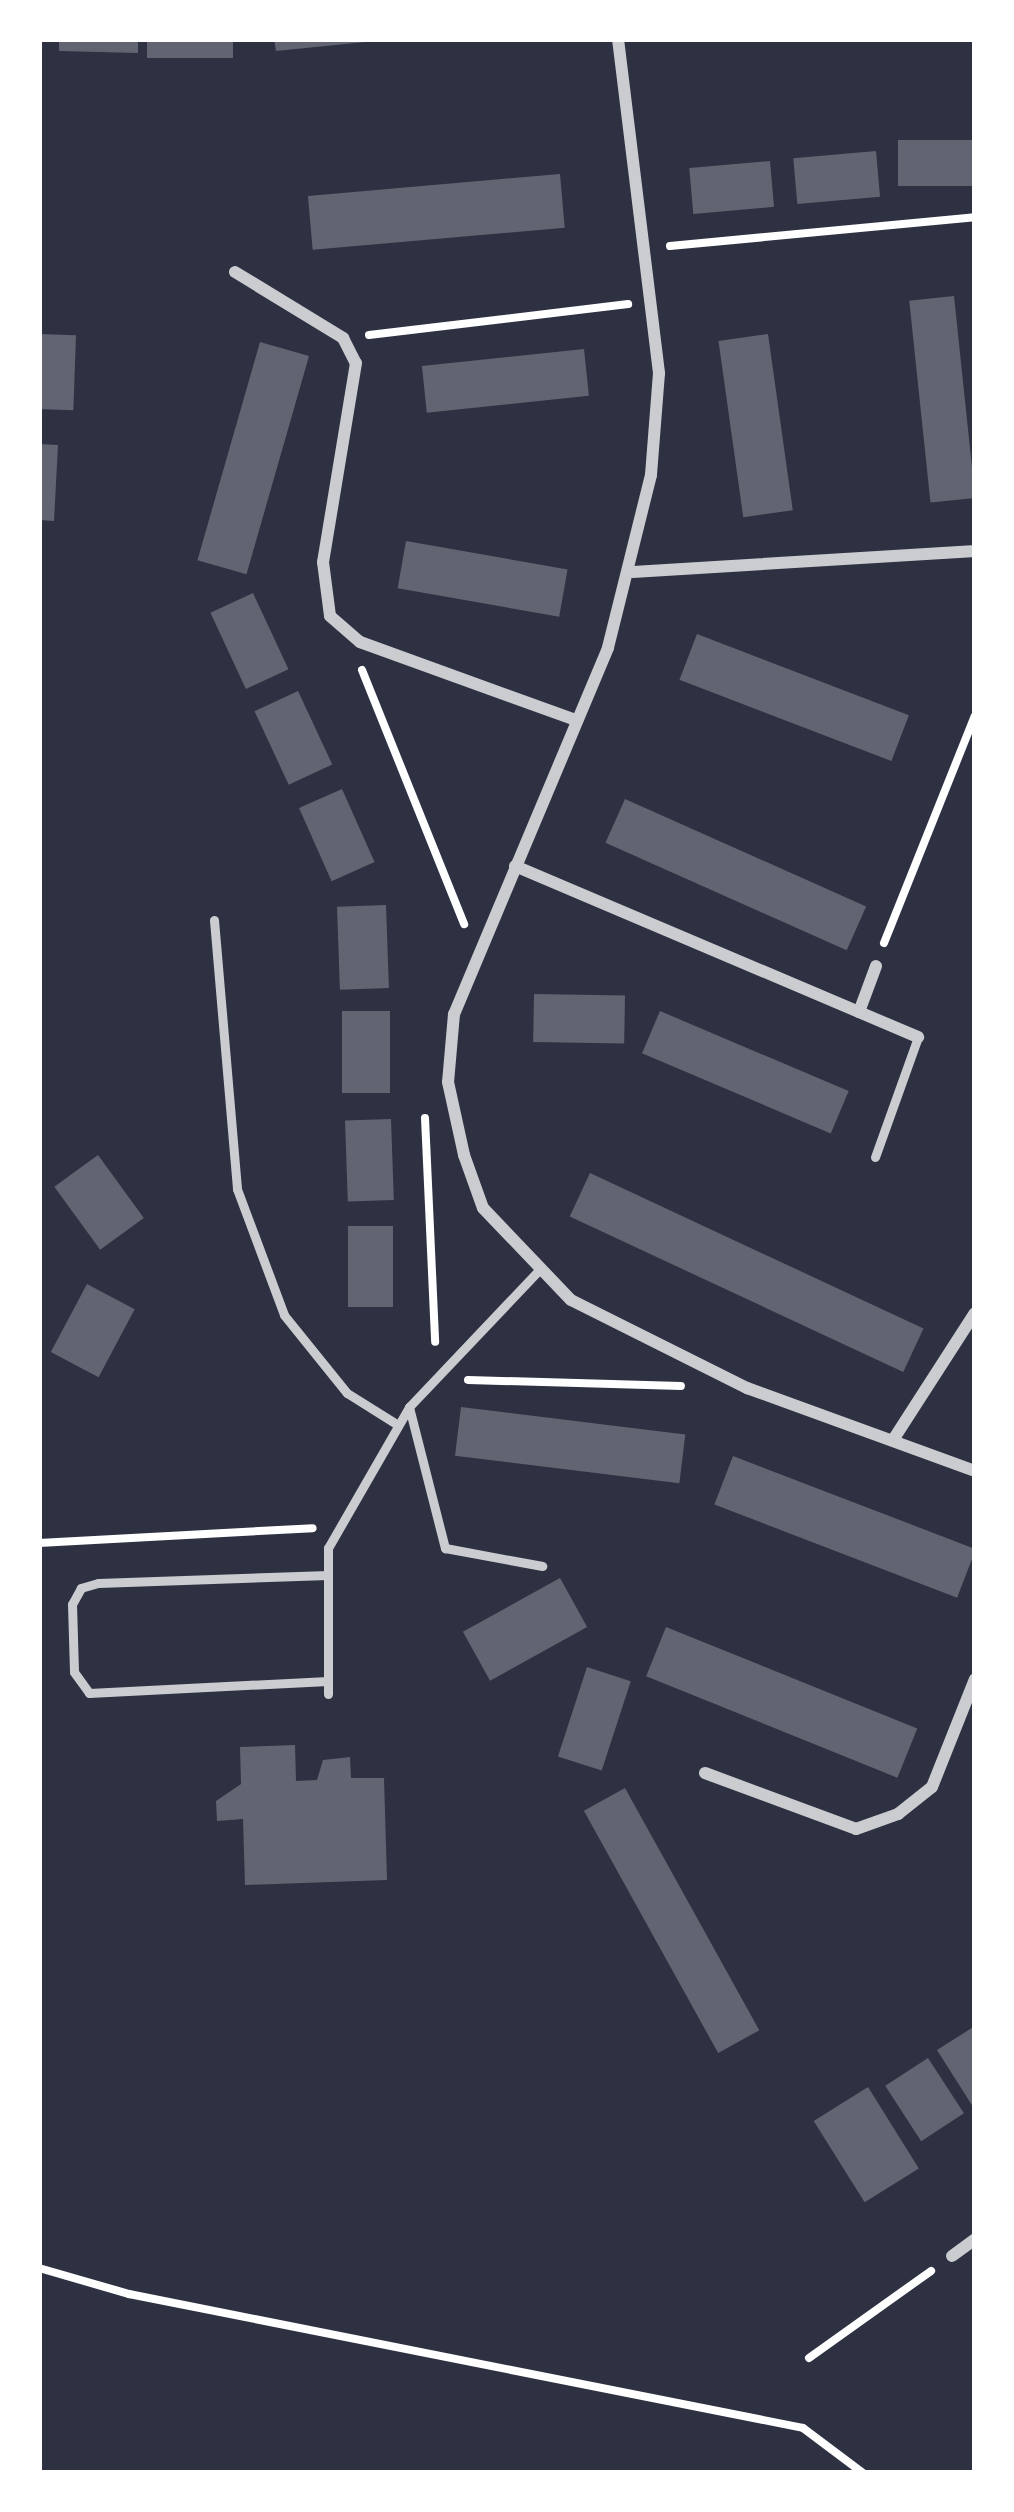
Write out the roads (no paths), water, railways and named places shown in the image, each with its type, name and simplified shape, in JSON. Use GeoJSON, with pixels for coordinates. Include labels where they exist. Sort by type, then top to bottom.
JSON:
{"type":"FeatureCollection","features":[{"type":"Feature","properties":{"kind":"street"},"geometry":{"type":"LineString","coordinates":[[618,39],[659,374],[632,572],[454,1014],[448,1082],[483,1208],[572,1300],[747,1388],[975,1472]]}},
{"type":"Feature","properties":{"kind":"street"},"geometry":{"type":"LineString","coordinates":[[235,272],[343,338],[356,363],[356,395],[323,562],[330,616],[360,642],[575,720]]}},
{"type":"Feature","properties":{"kind":"street"},"geometry":{"type":"LineString","coordinates":[[632,572],[975,551]]}},
{"type":"Feature","properties":{"kind":"street"},"geometry":{"type":"LineString","coordinates":[[514,866],[918,1037]]}},
{"type":"Feature","properties":{"kind":"street"},"geometry":{"type":"LineString","coordinates":[[859,1012],[876,966]]}},
{"type":"Feature","properties":{"kind":"street"},"geometry":{"type":"LineString","coordinates":[[893,1440],[975,1312]]}},
{"type":"Feature","properties":{"kind":"street"},"geometry":{"type":"LineString","coordinates":[[705,1773],[856,1829],[898,1814],[932,1787],[975,1679]]}},
{"type":"Feature","properties":{"kind":"street"},"geometry":{"type":"LineString","coordinates":[[952,2256],[975,2239]]}},
{"type":"Feature","properties":{"kind":"lane"},"geometry":{"type":"LineString","coordinates":[[214,920],[237,1189],[284,1315],[347,1393],[398,1425]]}},
{"type":"Feature","properties":{"kind":"lane"},"geometry":{"type":"LineString","coordinates":[[875,1157],[918,1037]]}},
{"type":"Feature","properties":{"kind":"lane"},"geometry":{"type":"LineString","coordinates":[[328,1694],[328,1548],[409,1407],[539,1270]]}},
{"type":"Feature","properties":{"kind":"lane"},"geometry":{"type":"LineString","coordinates":[[409,1407],[445,1548],[542,1566]]}},
{"type":"Feature","properties":{"kind":"lane"},"geometry":{"type":"LineString","coordinates":[[328,1575],[98,1583],[81,1588],[72,1604],[74,1672],[89,1693],[328,1681]]}}]}
